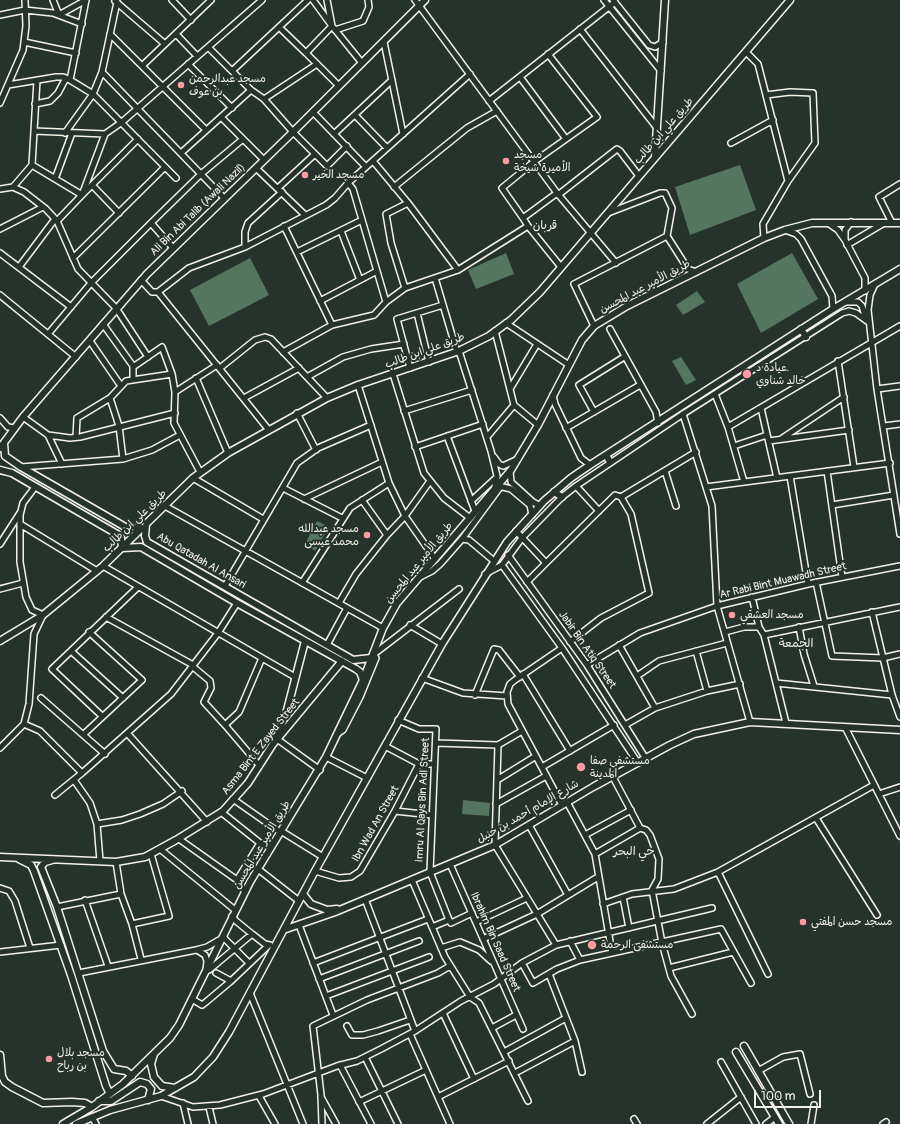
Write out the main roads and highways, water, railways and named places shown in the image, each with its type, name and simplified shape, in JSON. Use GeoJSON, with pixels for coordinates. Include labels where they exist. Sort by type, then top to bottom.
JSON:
{"type":"FeatureCollection","features":[{"type":"Feature","properties":{"kind":"main road","name":"Ali Bin Abi Talib (Awali Nazil)"},"geometry":{"type":"LineString","coordinates":[[2,446],[23,417],[141,280],[384,42],[417,3],[425,0]]}},
{"type":"Feature","properties":{"kind":"main road"},"geometry":{"type":"LineString","coordinates":[[655,157],[665,0]]}},
{"type":"Feature","properties":{"kind":"main road","name":"طريق علي ابن طالب"},"geometry":{"type":"LineString","coordinates":[[0,641],[43,615],[97,571],[193,478],[228,453],[268,429],[326,398],[358,385],[458,352],[506,323],[540,292],[790,0]]}},
{"type":"Feature","properties":{"kind":"main road","name":"طريق الأمير عبد المحسن"},"geometry":{"type":"LineString","coordinates":[[63,1124],[92,1107],[132,1076],[170,1038],[179,1025],[244,892],[320,770],[363,680],[383,628],[397,603],[511,470],[538,425],[582,340],[594,326],[627,306],[764,238],[785,230],[812,223],[900,223]]}},
{"type":"Feature","properties":{"kind":"main road"},"geometry":{"type":"LineString","coordinates":[[76,1124],[92,1117],[161,1096],[194,1077],[213,1057],[229,1032],[279,939],[286,929],[315,871],[398,720],[442,644],[494,561],[516,531],[540,506],[554,492],[590,465],[658,423],[670,419],[801,329],[900,269]]}},
{"type":"Feature","properties":{"kind":"main road"},"geometry":{"type":"LineString","coordinates":[[801,329],[806,336]]}},
{"type":"Feature","properties":{"kind":"main road","name":"Abu Qatadah Al Ansari"},"geometry":{"type":"LineString","coordinates":[[2,446],[5,456],[21,467],[127,528],[133,529],[146,524],[145,536],[147,542],[353,660],[373,657]]}},
{"type":"Feature","properties":{"kind":"main road"},"geometry":{"type":"LineString","coordinates":[[606,455],[610,462]]}},
{"type":"Feature","properties":{"kind":"main road"},"geometry":{"type":"LineString","coordinates":[[0,470],[12,473],[117,534],[121,538],[122,548]]}},
{"type":"Feature","properties":{"kind":"main road"},"geometry":{"type":"LineString","coordinates":[[554,492],[562,497]]}},
{"type":"Feature","properties":{"kind":"main road","name":"Abu Qatadah Al Ansari"},"geometry":{"type":"LineString","coordinates":[[122,548],[142,547],[237,604],[356,669],[360,672],[363,680]]}},
{"type":"Feature","properties":{"kind":"main road"},"geometry":{"type":"LineString","coordinates":[[275,742],[286,714],[305,642]]}},
{"type":"Feature","properties":{"kind":"main road","name":"Asma Bint E Zayed Street"},"geometry":{"type":"LineString","coordinates":[[0,857],[116,862],[145,857],[179,839],[221,812],[248,783],[275,742],[342,661]]}},
{"type":"Feature","properties":{"kind":"main road","name":"شارع الإمام أحمد بن حنبل"},"geometry":{"type":"LineString","coordinates":[[286,929],[345,908],[495,845],[613,776],[670,745],[694,734],[750,722],[900,730]]}},
{"type":"Feature","properties":{"kind":"main road"},"geometry":{"type":"LineString","coordinates":[[14,857],[26,862],[33,870],[61,945],[106,1086],[110,1094]]}},
{"type":"Feature","properties":{"kind":"main road"},"geometry":{"type":"LineString","coordinates":[[33,870],[41,867],[45,862],[54,859]]}},
{"type":"Feature","properties":{"kind":"main road"},"geometry":{"type":"LineString","coordinates":[[41,867],[57,906],[103,1051],[114,1069],[126,1071],[132,1076]]}},
{"type":"Feature","properties":{"kind":"main road"},"geometry":{"type":"LineString","coordinates":[[303,894],[311,904],[327,910],[345,908]]}},
{"type":"Feature","properties":{"kind":"main road"},"geometry":{"type":"LineString","coordinates":[[744,1046],[789,1124]]}},
{"type":"Feature","properties":{"kind":"main road"},"geometry":{"type":"LineString","coordinates":[[96,1052],[103,1051]]}},
{"type":"Feature","properties":{"kind":"main road"},"geometry":{"type":"LineString","coordinates":[[736,1052],[779,1124]]}},
{"type":"Feature","properties":{"kind":"main road"},"geometry":{"type":"LineString","coordinates":[[155,1053],[151,1064],[154,1077],[162,1086],[175,1088]]}},
{"type":"Feature","properties":{"kind":"main road"},"geometry":{"type":"LineString","coordinates":[[0,1054],[2,1076],[6,1082],[42,1103],[84,1103],[92,1107]]}},
{"type":"Feature","properties":{"kind":"main road"},"geometry":{"type":"LineString","coordinates":[[99,1102],[111,1101],[140,1082],[146,1083],[151,1089],[148,1100]]}},
{"type":"Feature","properties":{"kind":"place","name":"مسجد عبدالرحمن بن عوف"},"geometry":{"type":"Point","coordinates":[181,85]}},
{"type":"Feature","properties":{"kind":"place","name":"مسجد الأميرة شيخة"},"geometry":{"type":"Point","coordinates":[506,161]}},
{"type":"Feature","properties":{"kind":"place","name":"مسجد الخير"},"geometry":{"type":"Point","coordinates":[305,175]}},
{"type":"Feature","properties":{"kind":"place","name":"عيادة د. خالد شناوي"},"geometry":{"type":"Point","coordinates":[747,374]}},
{"type":"Feature","properties":{"kind":"place","name":"مسجد عبدالله محمد عيسى"},"geometry":{"type":"Point","coordinates":[367,535]}},
{"type":"Feature","properties":{"kind":"place","name":"مسجد العشقي"},"geometry":{"type":"Point","coordinates":[732,615]}},
{"type":"Feature","properties":{"kind":"place","name":"مستشفی صفا المدینة"},"geometry":{"type":"Point","coordinates":[581,767]}},
{"type":"Feature","properties":{"kind":"place","name":"مسجد حسن المفتي"},"geometry":{"type":"Point","coordinates":[803,922]}},
{"type":"Feature","properties":{"kind":"place","name":"مستشفى الرحمة"},"geometry":{"type":"Point","coordinates":[592,945]}},
{"type":"Feature","properties":{"kind":"place","name":"مسجد بلال بن رباح"},"geometry":{"type":"Point","coordinates":[49,1059]}},
{"type":"Feature","properties":{"kind":"district","name":"قربان"},"geometry":{"type":"Point","coordinates":[545,226]}},
{"type":"Feature","properties":{"kind":"district","name":"الجمعة"},"geometry":{"type":"Point","coordinates":[796,644]}},
{"type":"Feature","properties":{"kind":"district","name":"حي البحر"},"geometry":{"type":"Point","coordinates":[634,852]}}]}
